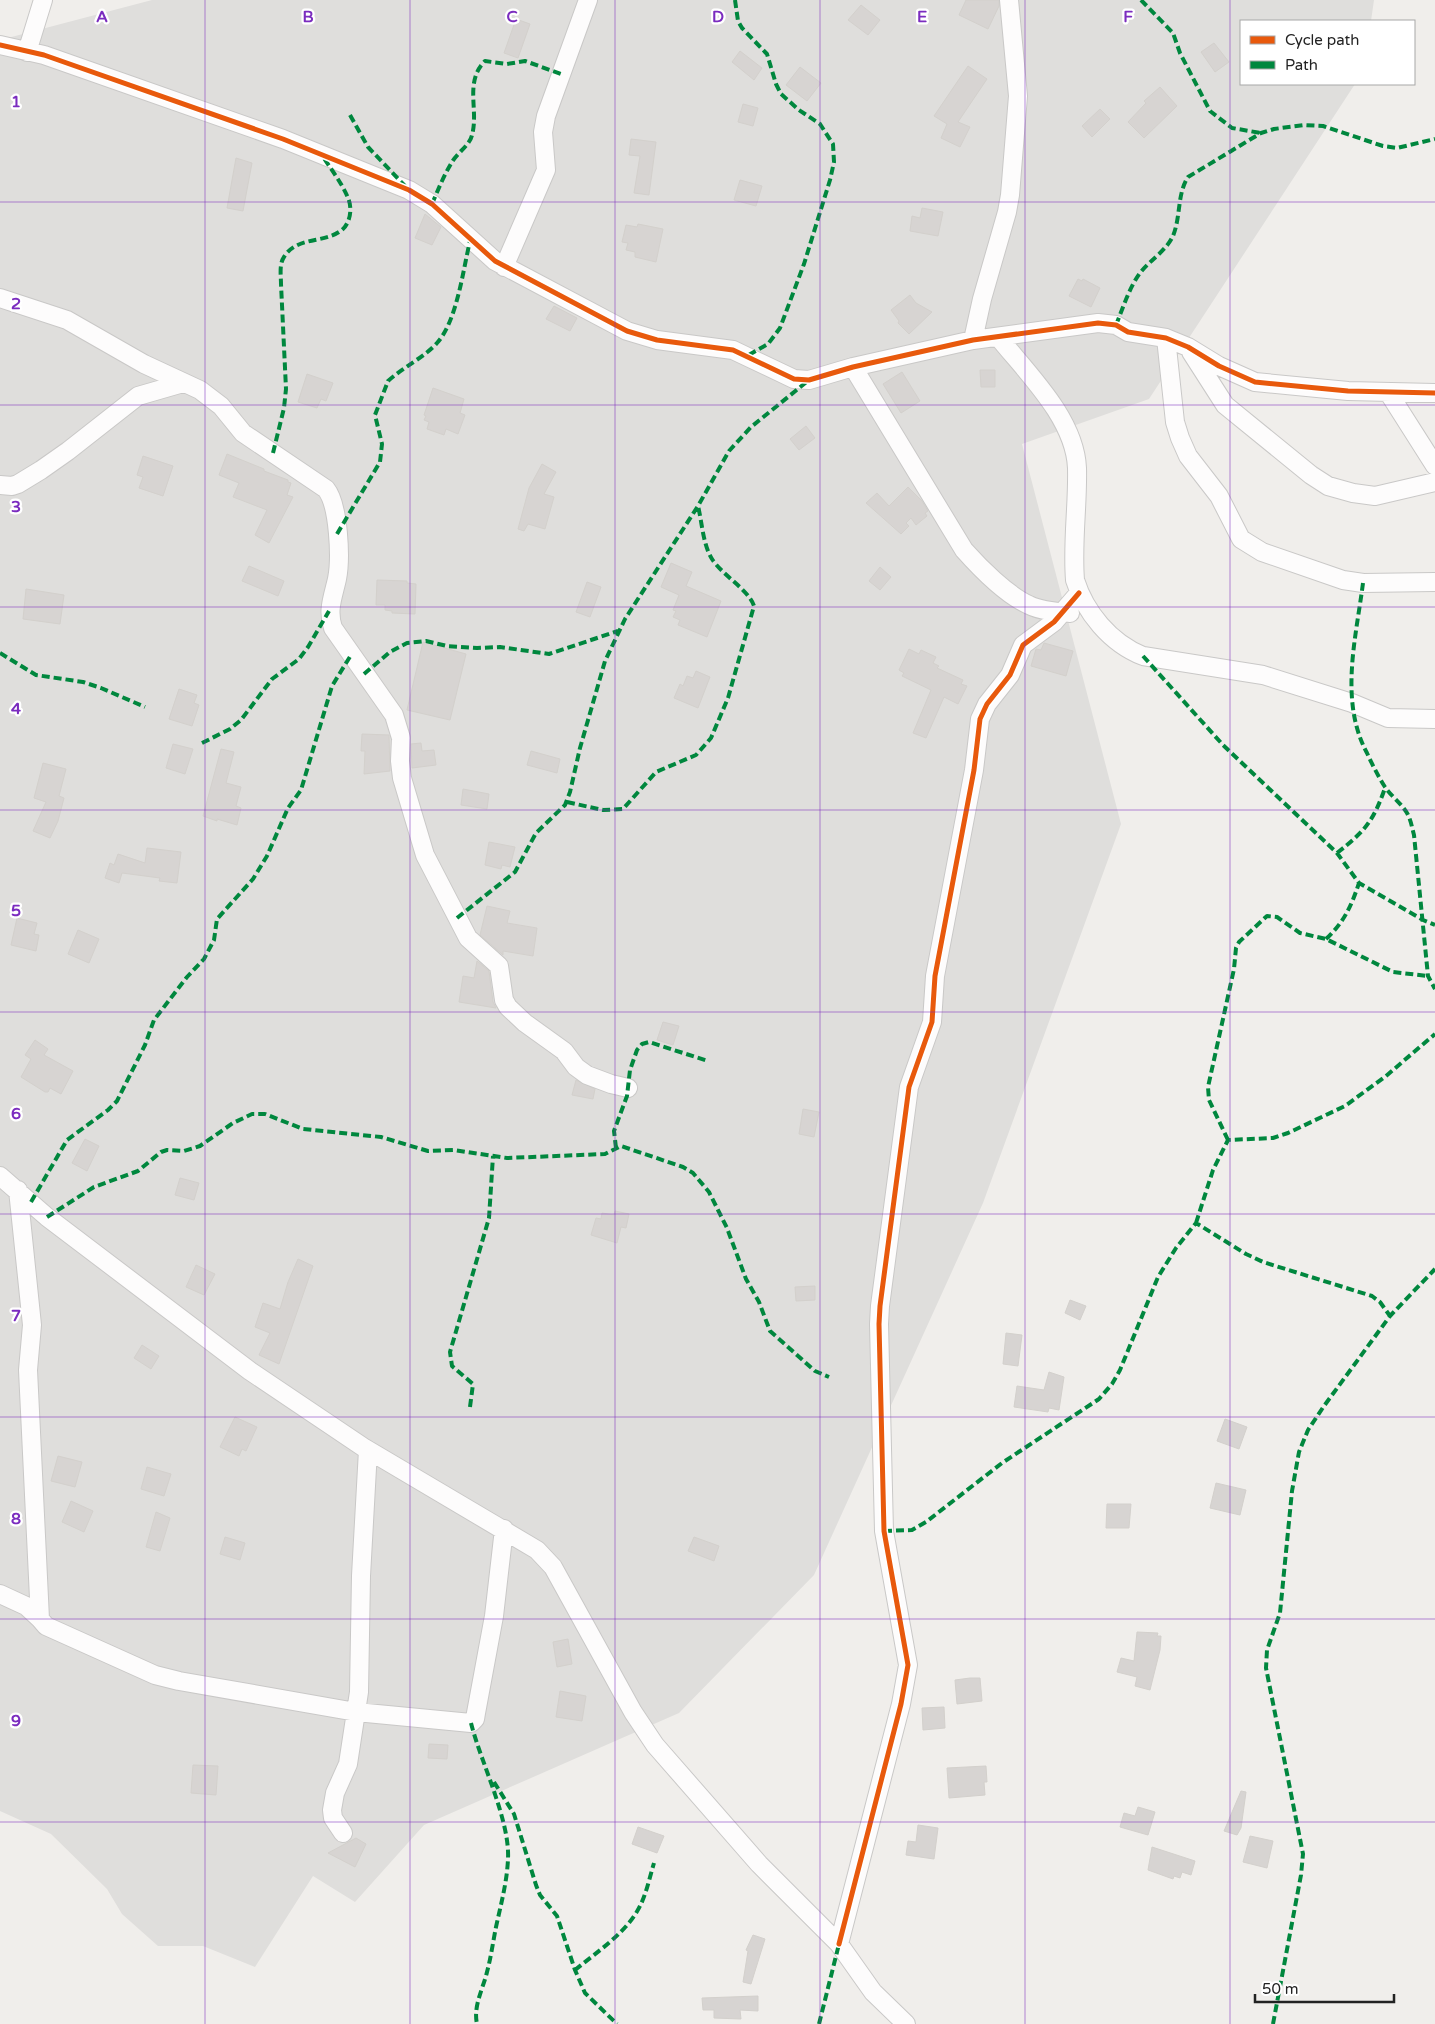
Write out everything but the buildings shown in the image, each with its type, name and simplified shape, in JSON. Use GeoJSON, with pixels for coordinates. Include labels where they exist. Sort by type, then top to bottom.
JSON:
{"type":"FeatureCollection","features":[{"type":"Feature","properties":{"kind":"street"},"geometry":{"type":"LineString","coordinates":[[27,52],[43,0]]}},
{"type":"Feature","properties":{"kind":"street"},"geometry":{"type":"LineString","coordinates":[[504,267],[544,179],[547,161],[543,132],[546,116],[588,0]]}},
{"type":"Feature","properties":{"kind":"street"},"geometry":{"type":"LineString","coordinates":[[973,340],[982,298],[1007,212],[1010,195],[1018,96],[1009,0]]}},
{"type":"Feature","properties":{"kind":"street"},"geometry":{"type":"LineString","coordinates":[[0,45],[44,55],[283,139],[409,190],[432,204],[486,255],[504,267],[627,331],[657,340],[733,350],[800,380],[809,380],[853,367],[973,340],[999,338],[1098,323],[1116,325],[1128,332],[1166,338],[1188,347],[1219,366],[1255,382],[1348,391],[1435,393]]}},
{"type":"Feature","properties":{"kind":"street"},"geometry":{"type":"LineString","coordinates":[[0,298],[67,320],[144,364],[210,397],[221,406],[243,433],[326,489],[330,494],[333,501],[339,554],[337,580],[329,611],[332,628],[398,722],[401,738],[400,761],[402,778],[426,855],[468,938],[499,966],[504,1000],[511,1011],[564,1051],[576,1067],[587,1075],[628,1088]]}},
{"type":"Feature","properties":{"kind":"street"},"geometry":{"type":"LineString","coordinates":[[999,338],[1055,406],[1071,441],[1077,466],[1075,580],[1079,593],[1092,615],[1127,650],[1142,656],[1263,675],[1352,703],[1388,718],[1397,720],[1435,719]]}},
{"type":"Feature","properties":{"kind":"street"},"geometry":{"type":"LineString","coordinates":[[1166,338],[1175,422],[1180,438],[1188,456],[1219,496],[1241,539],[1262,552],[1343,580],[1363,583],[1435,582]]}},
{"type":"Feature","properties":{"kind":"street"},"geometry":{"type":"LineString","coordinates":[[1188,347],[1225,405],[1311,475],[1328,486],[1353,493],[1375,496],[1435,482]]}},
{"type":"Feature","properties":{"kind":"street"},"geometry":{"type":"LineString","coordinates":[[853,367],[964,550],[982,570],[1021,601],[1037,608],[1063,613],[1092,615]]}},
{"type":"Feature","properties":{"kind":"street"},"geometry":{"type":"LineString","coordinates":[[0,485],[12,486],[18,484],[41,470],[138,396],[183,383]]}},
{"type":"Feature","properties":{"kind":"street"},"geometry":{"type":"LineString","coordinates":[[1388,392],[1435,466]]}},
{"type":"Feature","properties":{"kind":"street"},"geometry":{"type":"LineString","coordinates":[[839,1944],[901,1704],[908,1665],[884,1531],[879,1324],[909,1087],[932,1022],[935,976],[974,770],[983,711],[1006,682],[1023,645],[1063,613],[1079,593]]}},
{"type":"Feature","properties":{"kind":"street"},"geometry":{"type":"LineString","coordinates":[[0,1176],[47,1217],[250,1371],[368,1450],[537,1550],[553,1566],[633,1712],[655,1746],[759,1864],[839,1944],[873,1992],[906,2024]]}},
{"type":"Feature","properties":{"kind":"street"},"geometry":{"type":"LineString","coordinates":[[18,1190],[32,1325],[28,1370],[40,1618]]}},
{"type":"Feature","properties":{"kind":"street"},"geometry":{"type":"LineString","coordinates":[[343,1833],[333,1818],[332,1810],[335,1793],[348,1764],[359,1692],[361,1576],[368,1450]]}},
{"type":"Feature","properties":{"kind":"street"},"geometry":{"type":"LineString","coordinates":[[0,1594],[26,1606],[51,1630],[155,1675],[179,1681],[356,1712],[473,1722],[494,1616],[504,1529]]}},
{"type":"Feature","properties":{"kind":"shaded area"},"geometry":{"type":"Polygon","coordinates":[[[152,0],[1374,0],[1371,20],[1240,20],[1240,85],[1354,85],[1149,399],[1022,444],[1121,824],[983,1203],[814,1575],[679,1713],[424,1825],[355,1902],[313,1876],[255,1967],[203,1946],[158,1946],[122,1914],[107,1889],[51,1834],[0,1811],[0,40],[152,0]]]}},
{"type":"Feature","properties":{"kind":"marked path"},"geometry":{"type":"LineString","coordinates":[[735,0],[738,21],[742,28],[767,54],[781,94],[799,110],[820,124],[833,144],[834,162],[804,264],[780,328],[768,344],[747,356]]}},
{"type":"Feature","properties":{"kind":"marked path"},"geometry":{"type":"LineString","coordinates":[[1141,0],[1173,33],[1180,53],[1210,111],[1232,128],[1261,133]]}},
{"type":"Feature","properties":{"kind":"marked path"},"geometry":{"type":"LineString","coordinates":[[432,204],[452,162],[471,139],[474,126],[473,96],[475,78],[485,61],[507,64],[525,61],[561,74]]}},
{"type":"Feature","properties":{"kind":"marked path"},"geometry":{"type":"LineString","coordinates":[[350,115],[368,147],[405,186]]}},
{"type":"Feature","properties":{"kind":"marked path"},"geometry":{"type":"LineString","coordinates":[[1116,325],[1126,298],[1136,279],[1173,236],[1182,191],[1188,177],[1261,133],[1274,129],[1304,125],[1323,126],[1383,146],[1397,148],[1435,139]]}},
{"type":"Feature","properties":{"kind":"marked path"},"geometry":{"type":"LineString","coordinates":[[273,453],[284,408],[286,389],[282,260],[295,246],[339,232],[346,226],[350,217],[348,198],[322,155]]}},
{"type":"Feature","properties":{"kind":"marked path"},"geometry":{"type":"LineString","coordinates":[[337,534],[380,462],[382,444],[375,415],[388,381],[432,348],[444,333],[450,322],[458,295],[470,241]]}},
{"type":"Feature","properties":{"kind":"marked path"},"geometry":{"type":"LineString","coordinates":[[457,918],[515,872],[536,833],[565,805],[605,661],[625,619],[698,506],[729,451],[751,427],[809,380]]}},
{"type":"Feature","properties":{"kind":"marked path"},"geometry":{"type":"LineString","coordinates":[[567,802],[603,810],[623,809],[656,772],[696,755],[711,738],[728,698],[754,606],[747,594],[712,559],[705,540],[698,506]]}},
{"type":"Feature","properties":{"kind":"marked path"},"geometry":{"type":"LineString","coordinates":[[1363,583],[1352,669],[1354,712],[1359,733],[1375,770],[1387,790],[1405,809],[1410,821],[1414,835],[1428,976],[1435,989]]}},
{"type":"Feature","properties":{"kind":"marked path"},"geometry":{"type":"LineString","coordinates":[[202,743],[230,729],[241,720],[272,679],[299,659],[329,611]]}},
{"type":"Feature","properties":{"kind":"marked path"},"geometry":{"type":"LineString","coordinates":[[364,674],[390,652],[407,643],[426,641],[447,646],[500,647],[549,654],[618,631]]}},
{"type":"Feature","properties":{"kind":"marked path"},"geometry":{"type":"LineString","coordinates":[[0,653],[36,675],[83,682],[145,707]]}},
{"type":"Feature","properties":{"kind":"marked path"},"geometry":{"type":"LineString","coordinates":[[31,1202],[67,1140],[108,1110],[117,1101],[145,1045],[154,1020],[187,977],[204,959],[214,940],[217,919],[253,879],[267,856],[288,808],[301,790],[332,686],[351,655]]}},
{"type":"Feature","properties":{"kind":"marked path"},"geometry":{"type":"LineString","coordinates":[[1143,656],[1223,745],[1337,853],[1359,883],[1435,925]]}},
{"type":"Feature","properties":{"kind":"marked path"},"geometry":{"type":"LineString","coordinates":[[1337,853],[1367,825],[1385,788]]}},
{"type":"Feature","properties":{"kind":"marked path"},"geometry":{"type":"LineString","coordinates":[[1326,939],[1346,914],[1359,883]]}},
{"type":"Feature","properties":{"kind":"marked path"},"geometry":{"type":"LineString","coordinates":[[1228,1140],[1209,1100],[1208,1087],[1234,969],[1236,948],[1239,942],[1267,916],[1277,917],[1300,933],[1326,939],[1393,972],[1428,976]]}},
{"type":"Feature","properties":{"kind":"marked path"},"geometry":{"type":"LineString","coordinates":[[1196,1223],[1213,1170],[1228,1140],[1273,1138],[1288,1133],[1345,1106],[1386,1076],[1435,1034]]}},
{"type":"Feature","properties":{"kind":"marked path"},"geometry":{"type":"LineString","coordinates":[[616,1148],[614,1131],[627,1096],[630,1070],[637,1050],[642,1044],[649,1042],[708,1061]]}},
{"type":"Feature","properties":{"kind":"marked path"},"geometry":{"type":"LineString","coordinates":[[47,1217],[94,1187],[138,1171],[161,1152],[167,1150],[184,1151],[200,1146],[233,1123],[252,1114],[265,1114],[303,1129],[381,1137],[428,1151],[453,1150],[507,1158],[605,1154],[621,1146],[683,1167],[693,1173],[709,1192],[727,1228],[746,1279],[759,1302],[770,1331],[815,1371],[829,1377]]}},
{"type":"Feature","properties":{"kind":"marked path"},"geometry":{"type":"LineString","coordinates":[[470,1407],[473,1384],[452,1366],[450,1352],[489,1218],[493,1156]]}},
{"type":"Feature","properties":{"kind":"marked path"},"geometry":{"type":"LineString","coordinates":[[884,1531],[912,1530],[926,1522],[1002,1463],[1099,1399],[1112,1384],[1120,1370],[1158,1277],[1176,1248],[1196,1223],[1246,1254],[1263,1262],[1372,1296],[1380,1302],[1390,1316]]}},
{"type":"Feature","properties":{"kind":"marked path"},"geometry":{"type":"LineString","coordinates":[[1273,2024],[1301,1875],[1303,1854],[1266,1668],[1267,1650],[1280,1613],[1292,1491],[1299,1452],[1308,1430],[1324,1406],[1390,1316],[1435,1269]]}},
{"type":"Feature","properties":{"kind":"marked path"},"geometry":{"type":"LineString","coordinates":[[471,1723],[500,1809],[508,1859],[505,1885],[490,1961],[477,2004],[477,2024]]}},
{"type":"Feature","properties":{"kind":"marked path"},"geometry":{"type":"LineString","coordinates":[[494,1782],[514,1814],[536,1885],[540,1895],[557,1916],[575,1970],[585,1993],[617,2024]]}},
{"type":"Feature","properties":{"kind":"marked path"},"geometry":{"type":"LineString","coordinates":[[575,1970],[612,1940],[635,1914],[645,1894],[654,1863]]}},
{"type":"Feature","properties":{"kind":"marked path"},"geometry":{"type":"LineString","coordinates":[[819,2024],[839,1944]]}},
{"type":"Feature","properties":{"kind":"cycle path"},"geometry":{"type":"LineString","coordinates":[[0,45],[44,55],[283,139],[409,190],[432,204],[495,261],[627,331],[657,340],[733,350],[794,379],[809,380],[853,367],[973,340],[1098,323],[1116,325],[1128,332],[1166,338],[1188,347],[1219,366],[1255,382],[1348,391],[1435,393]]}},
{"type":"Feature","properties":{"kind":"cycle path"},"geometry":{"type":"LineString","coordinates":[[839,1944],[901,1704],[908,1665],[884,1531],[879,1324],[909,1087],[932,1022],[935,976],[974,770],[980,719],[987,704],[1010,675],[1023,645],[1054,622],[1079,593]]}}]}
